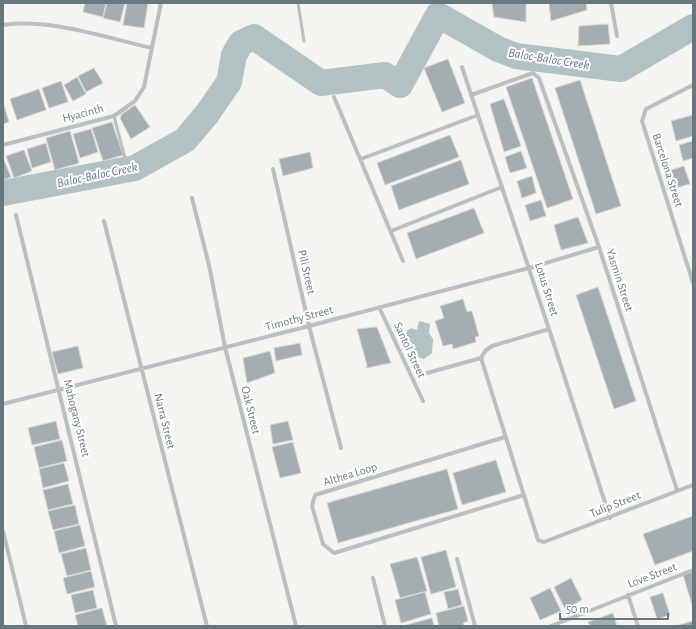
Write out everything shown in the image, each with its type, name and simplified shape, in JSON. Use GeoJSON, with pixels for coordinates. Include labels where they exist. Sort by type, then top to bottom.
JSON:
{"type":"FeatureCollection","features":[{"type":"Feature","properties":{"kind":"street","name":"Hyacinth"},"geometry":{"type":"LineString","coordinates":[[3,145],[114,116],[135,101],[144,87],[161,3]]}},
{"type":"Feature","properties":{"kind":"street"},"geometry":{"type":"LineString","coordinates":[[611,3],[617,36]]}},
{"type":"Feature","properties":{"kind":"street"},"geometry":{"type":"LineString","coordinates":[[3,25],[18,22],[54,26],[152,48]]}},
{"type":"Feature","properties":{"kind":"street","name":"Lotus Street"},"geometry":{"type":"LineString","coordinates":[[462,67],[550,329],[610,518]]}},
{"type":"Feature","properties":{"kind":"street","name":"Yasmin Street"},"geometry":{"type":"LineString","coordinates":[[471,95],[533,73],[539,78],[599,247],[677,490]]}},
{"type":"Feature","properties":{"kind":"street","name":"Barcelona Street"},"geometry":{"type":"LineString","coordinates":[[693,85],[646,109],[642,121],[693,283]]}},
{"type":"Feature","properties":{"kind":"street"},"geometry":{"type":"LineString","coordinates":[[334,97],[403,261]]}},
{"type":"Feature","properties":{"kind":"street"},"geometry":{"type":"LineString","coordinates":[[361,159],[478,115]]}},
{"type":"Feature","properties":{"kind":"street","name":"Pili Street"},"geometry":{"type":"LineString","coordinates":[[273,169],[309,326],[341,448]]}},
{"type":"Feature","properties":{"kind":"street"},"geometry":{"type":"LineString","coordinates":[[391,231],[502,187]]}},
{"type":"Feature","properties":{"kind":"street","name":"Oak Street"},"geometry":{"type":"LineString","coordinates":[[192,198],[209,265],[225,347],[296,626]]}},
{"type":"Feature","properties":{"kind":"street","name":"Mahogany Street"},"geometry":{"type":"LineString","coordinates":[[16,215],[60,390],[116,626]]}},
{"type":"Feature","properties":{"kind":"street","name":"Narra Street"},"geometry":{"type":"LineString","coordinates":[[104,221],[207,626]]}},
{"type":"Feature","properties":{"kind":"street","name":"Timothy Street"},"geometry":{"type":"LineString","coordinates":[[3,404],[309,326],[529,268],[599,247]]}},
{"type":"Feature","properties":{"kind":"street","name":"Santol Street"},"geometry":{"type":"LineString","coordinates":[[379,307],[423,401]]}},
{"type":"Feature","properties":{"kind":"street"},"geometry":{"type":"LineString","coordinates":[[524,495],[482,358],[485,351],[492,346],[550,329]]}},
{"type":"Feature","properties":{"kind":"street"},"geometry":{"type":"LineString","coordinates":[[427,373],[482,358]]}},
{"type":"Feature","properties":{"kind":"street","name":"Althea Loop"},"geometry":{"type":"LineString","coordinates":[[505,437],[315,495],[312,506],[323,544],[334,553],[524,495]]}},
{"type":"Feature","properties":{"kind":"street","name":"Tulip Street"},"geometry":{"type":"LineString","coordinates":[[524,495],[538,540],[544,542],[693,485]]}},
{"type":"Feature","properties":{"kind":"street"},"geometry":{"type":"LineString","coordinates":[[3,531],[26,626]]}},
{"type":"Feature","properties":{"kind":"street"},"geometry":{"type":"LineString","coordinates":[[457,559],[475,626]]}},
{"type":"Feature","properties":{"kind":"street","name":"Love Street"},"geometry":{"type":"LineString","coordinates":[[551,626],[693,570]]}},
{"type":"Feature","properties":{"kind":"street"},"geometry":{"type":"LineString","coordinates":[[374,578],[385,626]]}},
{"type":"Feature","properties":{"kind":"street"},"geometry":{"type":"LineString","coordinates":[[628,595],[638,626]]}},
{"type":"Feature","properties":{"kind":"lane"},"geometry":{"type":"LineString","coordinates":[[298,3],[304,41]]}},
{"type":"Feature","properties":{"kind":"lane"},"geometry":{"type":"LineString","coordinates":[[114,116],[126,162]]}},
{"type":"Feature","properties":{"kind":"shaded area"},"geometry":{"type":"Polygon","coordinates":[[[419,321],[430,324],[429,333],[433,339],[432,353],[424,359],[413,356],[413,352],[410,351],[412,343],[406,338],[407,331],[411,328],[417,330],[419,321]]]}},
{"type":"Feature","properties":{"kind":"building"},"geometry":{"type":"Polygon","coordinates":[[[85,3],[106,3],[103,17],[83,12],[85,3]]]}},
{"type":"Feature","properties":{"kind":"building"},"geometry":{"type":"Polygon","coordinates":[[[107,3],[125,3],[120,22],[103,18],[107,3]]]}},
{"type":"Feature","properties":{"kind":"building"},"geometry":{"type":"Polygon","coordinates":[[[127,3],[148,3],[144,28],[123,25],[127,3]]]}},
{"type":"Feature","properties":{"kind":"building"},"geometry":{"type":"Polygon","coordinates":[[[492,3],[526,3],[526,22],[494,17],[492,3]]]}},
{"type":"Feature","properties":{"kind":"building"},"geometry":{"type":"Polygon","coordinates":[[[549,3],[586,3],[587,10],[551,21],[549,3]]]}},
{"type":"Feature","properties":{"kind":"building"},"geometry":{"type":"Polygon","coordinates":[[[608,24],[610,44],[578,46],[579,26],[608,24]]]}},
{"type":"Feature","properties":{"kind":"building"},"geometry":{"type":"Polygon","coordinates":[[[448,59],[465,103],[442,112],[424,68],[448,59]]]}},
{"type":"Feature","properties":{"kind":"building"},"geometry":{"type":"Polygon","coordinates":[[[94,68],[103,83],[86,92],[78,76],[94,68]]]}},
{"type":"Feature","properties":{"kind":"building"},"geometry":{"type":"Polygon","coordinates":[[[77,77],[86,94],[73,101],[64,85],[77,77]]]}},
{"type":"Feature","properties":{"kind":"building"},"geometry":{"type":"Polygon","coordinates":[[[532,78],[573,199],[547,208],[506,87],[532,78]]]}},
{"type":"Feature","properties":{"kind":"building"},"geometry":{"type":"Polygon","coordinates":[[[580,80],[621,206],[596,214],[555,88],[580,80]]]}},
{"type":"Feature","properties":{"kind":"building"},"geometry":{"type":"Polygon","coordinates":[[[61,81],[68,102],[49,108],[42,88],[61,81]]]}},
{"type":"Feature","properties":{"kind":"building"},"geometry":{"type":"Polygon","coordinates":[[[39,89],[46,110],[17,120],[10,99],[39,89]]]}},
{"type":"Feature","properties":{"kind":"building"},"geometry":{"type":"Polygon","coordinates":[[[504,99],[521,146],[504,152],[490,104],[504,99]]]}},
{"type":"Feature","properties":{"kind":"building"},"geometry":{"type":"Polygon","coordinates":[[[3,103],[9,122],[3,124],[3,103]]]}},
{"type":"Feature","properties":{"kind":"building"},"geometry":{"type":"Polygon","coordinates":[[[135,105],[150,127],[131,139],[120,118],[122,114],[135,105]]]}},
{"type":"Feature","properties":{"kind":"building"},"geometry":{"type":"Polygon","coordinates":[[[693,115],[693,136],[676,141],[671,121],[693,115]]]}},
{"type":"Feature","properties":{"kind":"building"},"geometry":{"type":"Polygon","coordinates":[[[112,122],[123,155],[103,161],[92,128],[112,122]]]}},
{"type":"Feature","properties":{"kind":"building"},"geometry":{"type":"Polygon","coordinates":[[[91,129],[98,152],[80,158],[73,134],[91,129]]]}},
{"type":"Feature","properties":{"kind":"building"},"geometry":{"type":"Polygon","coordinates":[[[70,131],[79,163],[55,170],[46,138],[70,131]]]}},
{"type":"Feature","properties":{"kind":"building"},"geometry":{"type":"Polygon","coordinates":[[[450,135],[459,157],[385,185],[377,163],[450,135]]]}},
{"type":"Feature","properties":{"kind":"building"},"geometry":{"type":"Polygon","coordinates":[[[693,141],[693,158],[683,161],[679,145],[693,141]]]}},
{"type":"Feature","properties":{"kind":"building"},"geometry":{"type":"Polygon","coordinates":[[[46,143],[51,162],[32,168],[27,149],[46,143]]]}},
{"type":"Feature","properties":{"kind":"building"},"geometry":{"type":"Polygon","coordinates":[[[24,150],[32,171],[14,178],[6,156],[24,150]]]}},
{"type":"Feature","properties":{"kind":"building"},"geometry":{"type":"Polygon","coordinates":[[[521,151],[527,168],[510,173],[505,157],[521,151]]]}},
{"type":"Feature","properties":{"kind":"building"},"geometry":{"type":"Polygon","coordinates":[[[310,152],[313,168],[283,176],[279,159],[310,152]]]}},
{"type":"Feature","properties":{"kind":"building"},"geometry":{"type":"Polygon","coordinates":[[[4,160],[11,177],[3,180],[3,161],[4,160]]]}},
{"type":"Feature","properties":{"kind":"building"},"geometry":{"type":"Polygon","coordinates":[[[461,160],[469,184],[399,210],[391,186],[461,160]]]}},
{"type":"Feature","properties":{"kind":"building"},"geometry":{"type":"Polygon","coordinates":[[[684,166],[690,184],[668,190],[664,172],[684,166]]]}},
{"type":"Feature","properties":{"kind":"building"},"geometry":{"type":"Polygon","coordinates":[[[532,176],[536,193],[522,198],[517,181],[532,176]]]}},
{"type":"Feature","properties":{"kind":"building"},"geometry":{"type":"Polygon","coordinates":[[[541,200],[546,216],[530,221],[525,205],[541,200]]]}},
{"type":"Feature","properties":{"kind":"building"},"geometry":{"type":"Polygon","coordinates":[[[474,208],[484,233],[416,259],[407,233],[474,208]]]}},
{"type":"Feature","properties":{"kind":"building"},"geometry":{"type":"Polygon","coordinates":[[[578,217],[588,243],[561,250],[554,225],[578,217]]]}},
{"type":"Feature","properties":{"kind":"building"},"geometry":{"type":"Polygon","coordinates":[[[598,287],[636,401],[614,409],[576,295],[598,287]]]}},
{"type":"Feature","properties":{"kind":"building"},"geometry":{"type":"Polygon","coordinates":[[[463,299],[467,312],[472,311],[479,336],[475,337],[476,342],[453,349],[452,344],[443,346],[435,321],[444,318],[440,306],[463,299]]]}},
{"type":"Feature","properties":{"kind":"building"},"geometry":{"type":"Polygon","coordinates":[[[377,327],[391,363],[366,368],[367,365],[357,329],[377,327]]]}},
{"type":"Feature","properties":{"kind":"building"},"geometry":{"type":"Polygon","coordinates":[[[300,343],[302,355],[276,361],[274,348],[300,343]]]}},
{"type":"Feature","properties":{"kind":"building"},"geometry":{"type":"Polygon","coordinates":[[[78,346],[83,368],[58,374],[52,352],[78,346]]]}},
{"type":"Feature","properties":{"kind":"building"},"geometry":{"type":"Polygon","coordinates":[[[270,351],[275,373],[247,383],[243,358],[270,351]]]}},
{"type":"Feature","properties":{"kind":"building"},"geometry":{"type":"Polygon","coordinates":[[[56,421],[60,439],[32,445],[28,428],[56,421]]]}},
{"type":"Feature","properties":{"kind":"building"},"geometry":{"type":"Polygon","coordinates":[[[288,421],[293,440],[273,444],[270,425],[288,421]]]}},
{"type":"Feature","properties":{"kind":"building"},"geometry":{"type":"Polygon","coordinates":[[[62,440],[67,461],[39,468],[34,447],[62,440]]]}},
{"type":"Feature","properties":{"kind":"building"},"geometry":{"type":"Polygon","coordinates":[[[293,442],[301,473],[280,478],[272,447],[293,442]]]}},
{"type":"Feature","properties":{"kind":"building"},"geometry":{"type":"Polygon","coordinates":[[[496,460],[506,492],[462,505],[453,473],[496,460]]]}},
{"type":"Feature","properties":{"kind":"building"},"geometry":{"type":"Polygon","coordinates":[[[64,463],[69,481],[43,488],[39,469],[64,463]]]}},
{"type":"Feature","properties":{"kind":"building"},"geometry":{"type":"Polygon","coordinates":[[[447,469],[458,509],[338,543],[327,503],[447,469]]]}},
{"type":"Feature","properties":{"kind":"building"},"geometry":{"type":"Polygon","coordinates":[[[68,484],[73,504],[48,510],[43,490],[68,484]]]}},
{"type":"Feature","properties":{"kind":"building"},"geometry":{"type":"Polygon","coordinates":[[[75,505],[79,524],[53,530],[48,511],[75,505]]]}},
{"type":"Feature","properties":{"kind":"building"},"geometry":{"type":"Polygon","coordinates":[[[693,516],[693,551],[655,565],[643,534],[693,516]]]}},
{"type":"Feature","properties":{"kind":"building"},"geometry":{"type":"Polygon","coordinates":[[[80,525],[85,546],[59,553],[54,531],[80,525]]]}},
{"type":"Feature","properties":{"kind":"building"},"geometry":{"type":"Polygon","coordinates":[[[86,548],[91,570],[67,576],[61,554],[86,548]]]}},
{"type":"Feature","properties":{"kind":"building"},"geometry":{"type":"Polygon","coordinates":[[[446,550],[456,587],[431,594],[421,557],[446,550]]]}},
{"type":"Feature","properties":{"kind":"building"},"geometry":{"type":"Polygon","coordinates":[[[417,557],[427,591],[400,598],[390,564],[417,557]]]}},
{"type":"Feature","properties":{"kind":"building"},"geometry":{"type":"Polygon","coordinates":[[[91,571],[95,587],[67,594],[63,578],[91,571]]]}},
{"type":"Feature","properties":{"kind":"building"},"geometry":{"type":"Polygon","coordinates":[[[693,572],[693,608],[683,575],[693,572]]]}},
{"type":"Feature","properties":{"kind":"building"},"geometry":{"type":"Polygon","coordinates":[[[571,578],[582,600],[565,609],[554,587],[571,578]]]}},
{"type":"Feature","properties":{"kind":"building"},"geometry":{"type":"Polygon","coordinates":[[[550,588],[561,611],[540,620],[530,598],[550,588]]]}},
{"type":"Feature","properties":{"kind":"building"},"geometry":{"type":"Polygon","coordinates":[[[458,589],[462,605],[448,609],[444,592],[458,589]]]}},
{"type":"Feature","properties":{"kind":"building"},"geometry":{"type":"Polygon","coordinates":[[[93,590],[97,608],[75,613],[71,595],[93,590]]]}},
{"type":"Feature","properties":{"kind":"building"},"geometry":{"type":"Polygon","coordinates":[[[425,592],[431,614],[401,623],[395,600],[425,592]]]}},
{"type":"Feature","properties":{"kind":"building"},"geometry":{"type":"Polygon","coordinates":[[[663,593],[670,615],[657,619],[650,597],[663,593]]]}},
{"type":"Feature","properties":{"kind":"building"},"geometry":{"type":"Polygon","coordinates":[[[464,606],[468,621],[463,623],[464,626],[439,626],[436,613],[464,606]]]}},
{"type":"Feature","properties":{"kind":"building"},"geometry":{"type":"Polygon","coordinates":[[[102,608],[107,626],[78,626],[75,615],[102,608]]]}},
{"type":"Feature","properties":{"kind":"building"},"geometry":{"type":"Polygon","coordinates":[[[613,613],[617,626],[590,626],[588,622],[613,613]]]}},
{"type":"Feature","properties":{"kind":"building"},"geometry":{"type":"Polygon","coordinates":[[[432,618],[434,626],[406,626],[406,625],[432,618]]]}},
{"type":"Feature","properties":{"kind":"building"},"geometry":{"type":"Polygon","coordinates":[[[693,621],[693,626],[675,626],[693,621]]]}},
{"type":"Feature","properties":{"kind":"waterway","name":"Baloc-Baloc Creek"},"geometry":{"type":"LineString","coordinates":[[3,193],[135,168],[185,140],[207,114],[229,82],[234,55],[241,43],[254,37],[321,83],[385,75],[400,85],[438,15],[498,49],[516,56],[621,69],[693,27]]}}]}
